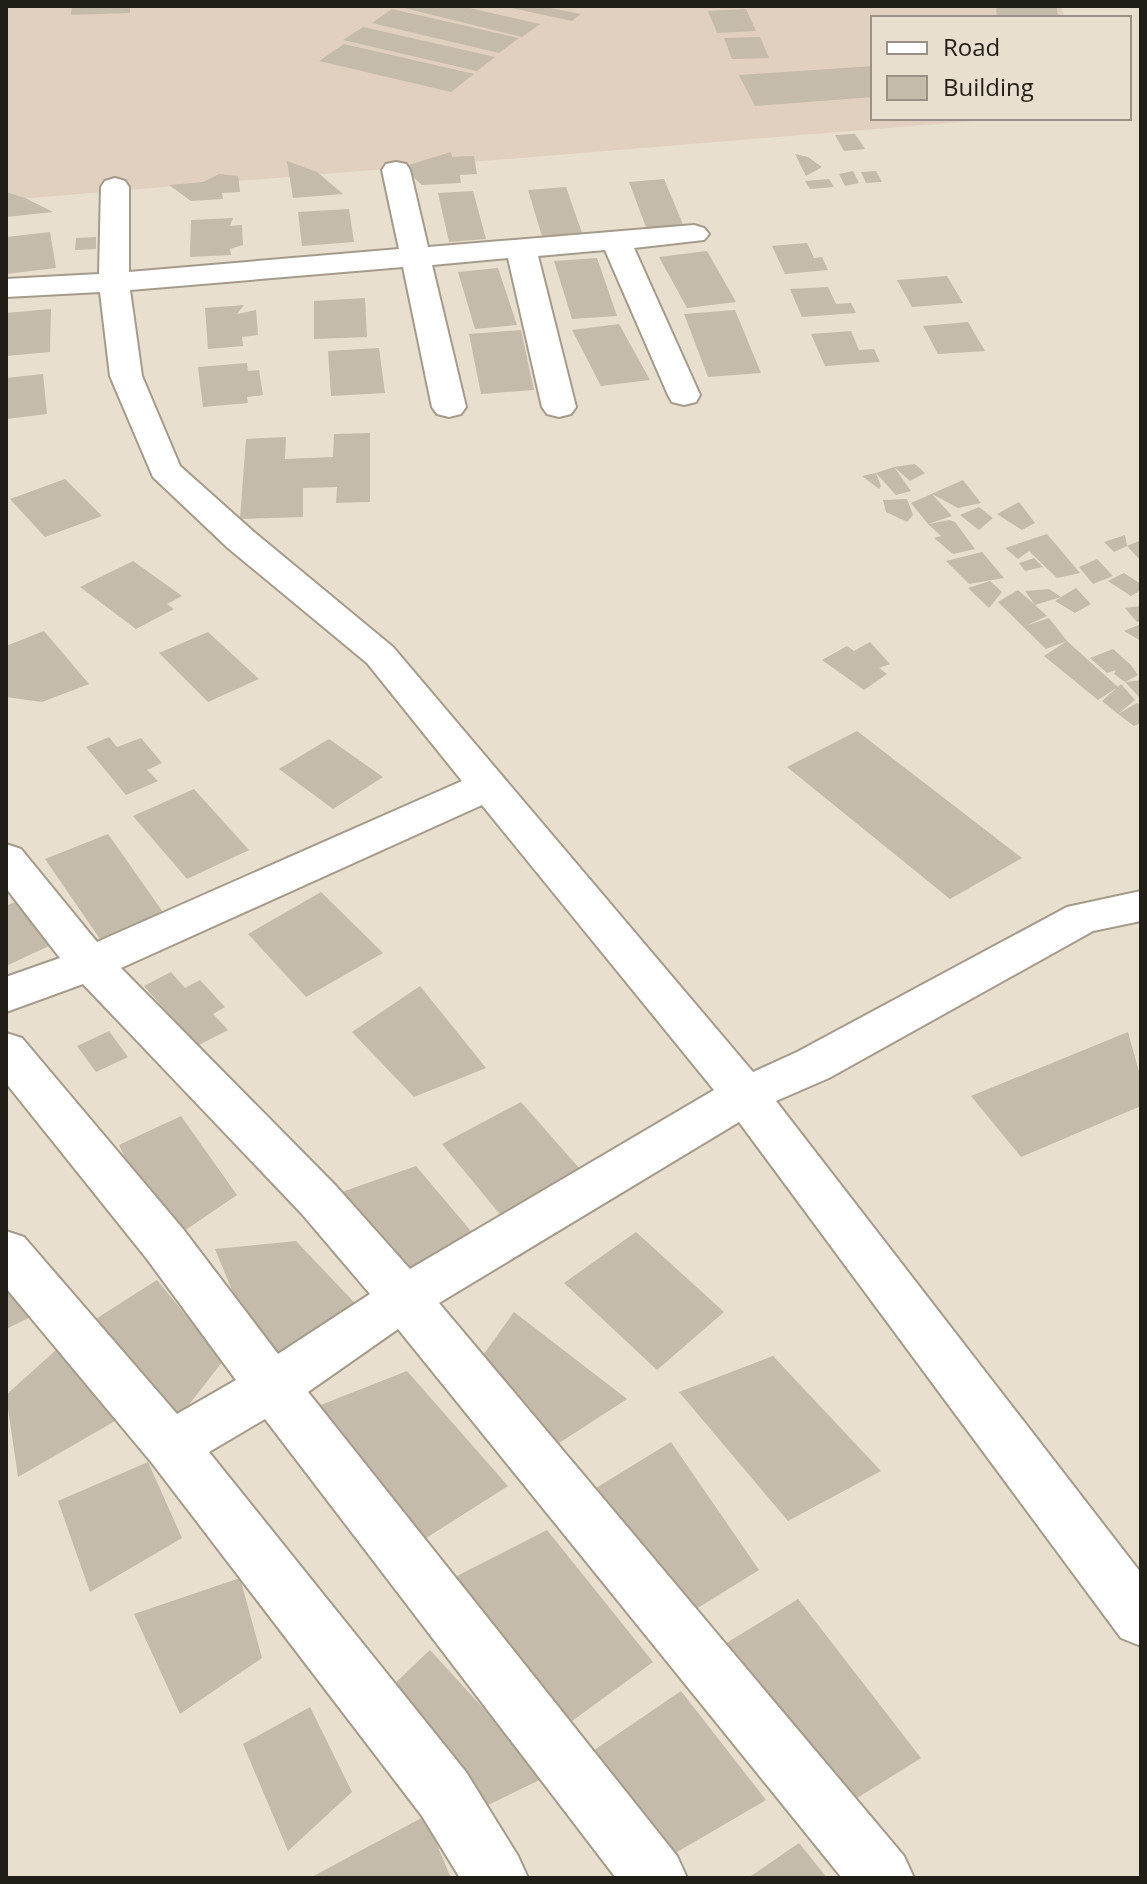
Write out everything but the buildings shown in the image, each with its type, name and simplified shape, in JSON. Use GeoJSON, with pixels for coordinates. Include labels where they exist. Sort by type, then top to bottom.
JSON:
{"type":"FeatureCollection","features":[{"type":"Feature","properties":{"kind":"street"},"geometry":{"type":"LineString","coordinates":[[396,170],[449,407]]}},
{"type":"Feature","properties":{"kind":"street"},"geometry":{"type":"LineString","coordinates":[[115,187],[114,282],[126,376],[165,470],[241,540],[380,655],[745,1095],[1141,1619]]}},
{"type":"Feature","properties":{"kind":"street"},"geometry":{"type":"LineString","coordinates":[[6,288],[114,282],[694,234]]}},
{"type":"Feature","properties":{"kind":"street"},"geometry":{"type":"LineString","coordinates":[[616,241],[684,395]]}},
{"type":"Feature","properties":{"kind":"street"},"geometry":{"type":"LineString","coordinates":[[521,249],[559,407]]}},
{"type":"Feature","properties":{"kind":"street"},"geometry":{"type":"LineString","coordinates":[[6,995],[90,964],[488,786]]}},
{"type":"Feature","properties":{"kind":"street"},"geometry":{"type":"LineString","coordinates":[[6,859],[90,964],[319,1200],[404,1298],[882,1878]]}},
{"type":"Feature","properties":{"kind":"street"},"geometry":{"type":"LineString","coordinates":[[171,1446],[272,1387],[404,1298],[745,1095],[813,1065],[1082,918],[1141,906]]}},
{"type":"Feature","properties":{"kind":"street"},"geometry":{"type":"LineString","coordinates":[[6,1050],[165,1244],[272,1387],[655,1878]]}},
{"type":"Feature","properties":{"kind":"street"},"geometry":{"type":"LineString","coordinates":[[6,1252],[171,1446],[444,1794],[496,1878]]}},
{"type":"Feature","properties":{"kind":"shaded area"},"geometry":{"type":"Polygon","coordinates":[[[6,6],[1061,6],[1064,16],[871,16],[871,120],[985,120],[6,200],[6,6]]]}}]}
